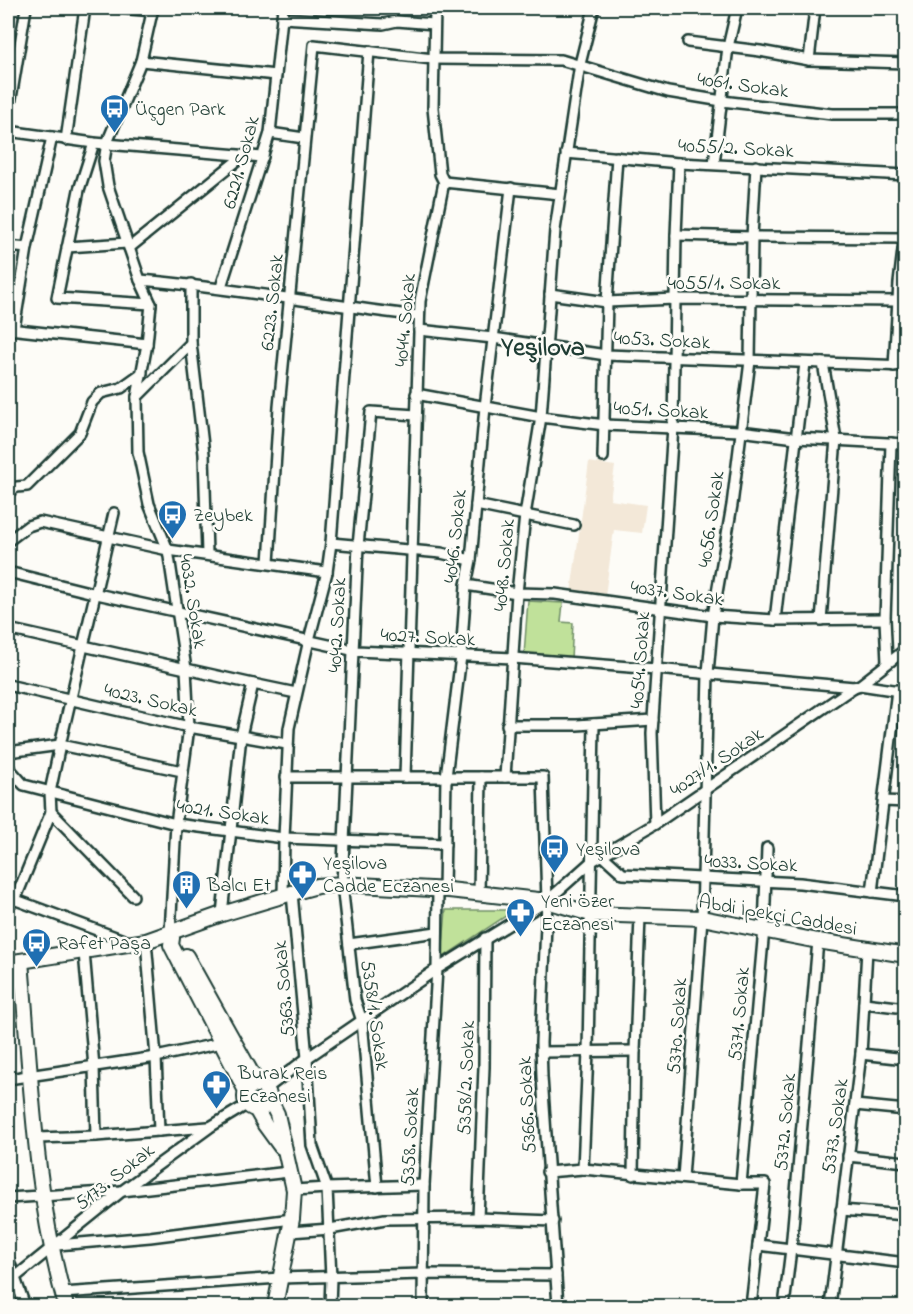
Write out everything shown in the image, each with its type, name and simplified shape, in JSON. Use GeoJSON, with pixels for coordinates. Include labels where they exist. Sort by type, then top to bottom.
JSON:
{"type":"FeatureCollection","features":[{"type":"Feature","properties":{"kind":"main road","name":"Abdi İpekçi Caddesi"},"geometry":{"type":"LineString","coordinates":[[14,962],[171,936],[222,914],[317,886],[342,884],[441,890],[547,901],[591,914],[702,918],[867,950],[906,955]]}},
{"type":"Feature","properties":{"kind":"main road"},"geometry":{"type":"LineString","coordinates":[[171,936],[171,945],[221,1043],[257,1096],[277,1114],[294,1190],[291,1225],[275,1306]]}},
{"type":"Feature","properties":{"kind":"main road"},"geometry":{"type":"LineString","coordinates":[[171,936],[178,942],[257,1096]]}},
{"type":"Feature","properties":{"kind":"main road"},"geometry":{"type":"LineString","coordinates":[[14,962],[31,1076],[42,1196],[64,1300]]}},
{"type":"Feature","properties":{"kind":"street"},"geometry":{"type":"LineString","coordinates":[[8,116],[26,8]]}},
{"type":"Feature","properties":{"kind":"street"},"geometry":{"type":"LineString","coordinates":[[66,140],[85,8]]}},
{"type":"Feature","properties":{"kind":"street"},"geometry":{"type":"LineString","coordinates":[[93,143],[80,190],[57,298],[151,304],[140,280],[108,186],[104,161],[107,143],[141,61],[153,9],[121,8]]}},
{"type":"Feature","properties":{"kind":"street","name":"4044. Sokak"},"geometry":{"type":"LineString","coordinates":[[409,654],[420,301],[444,182],[440,174],[432,108],[435,8]]}},
{"type":"Feature","properties":{"kind":"street","name":"4048. Sokak"},"geometry":{"type":"LineString","coordinates":[[505,777],[517,593],[525,515],[541,417],[560,194],[580,64],[594,8]]}},
{"type":"Feature","properties":{"kind":"street"},"geometry":{"type":"LineString","coordinates":[[714,164],[728,47],[738,8]]}},
{"type":"Feature","properties":{"kind":"street"},"geometry":{"type":"LineString","coordinates":[[809,60],[815,8]]}},
{"type":"Feature","properties":{"kind":"street"},"geometry":{"type":"LineString","coordinates":[[282,13],[383,24],[397,21],[434,24]]}},
{"type":"Feature","properties":{"kind":"street","name":"6221. Sokak"},"geometry":{"type":"LineString","coordinates":[[221,287],[270,133],[282,13]]}},
{"type":"Feature","properties":{"kind":"street"},"geometry":{"type":"LineString","coordinates":[[687,42],[809,60],[906,63]]}},
{"type":"Feature","properties":{"kind":"street","name":"4061. Sokak"},"geometry":{"type":"LineString","coordinates":[[314,45],[433,59],[561,60],[668,92],[723,101],[832,114],[906,114]]}},
{"type":"Feature","properties":{"kind":"street","name":"6223. Sokak"},"geometry":{"type":"LineString","coordinates":[[269,563],[279,407],[314,45]]}},
{"type":"Feature","properties":{"kind":"street","name":"5363. Sokak"},"geometry":{"type":"LineString","coordinates":[[330,1306],[330,1228],[327,1188],[312,1145],[307,1058],[288,894],[284,838],[287,744],[296,693],[327,572],[331,543],[369,51]]}},
{"type":"Feature","properties":{"kind":"street"},"geometry":{"type":"LineString","coordinates":[[141,61],[276,75]]}},
{"type":"Feature","properties":{"kind":"street"},"geometry":{"type":"LineString","coordinates":[[8,131],[93,143],[263,157]]}},
{"type":"Feature","properties":{"kind":"street"},"geometry":{"type":"LineString","coordinates":[[270,133],[304,138]]}},
{"type":"Feature","properties":{"kind":"street"},"geometry":{"type":"LineString","coordinates":[[52,137],[10,330],[147,344]]}},
{"type":"Feature","properties":{"kind":"street","name":"4055/2. Sokak"},"geometry":{"type":"LineString","coordinates":[[566,153],[679,163],[906,175]]}},
{"type":"Feature","properties":{"kind":"street"},"geometry":{"type":"LineString","coordinates":[[67,247],[128,245],[243,156]]}},
{"type":"Feature","properties":{"kind":"street"},"geometry":{"type":"LineString","coordinates":[[603,457],[607,302],[617,157]]}},
{"type":"Feature","properties":{"kind":"street","name":"4054. Sokak"},"geometry":{"type":"LineString","coordinates":[[655,824],[653,720],[673,427],[679,163]]}},
{"type":"Feature","properties":{"kind":"street","name":"4056. Sokak"},"geometry":{"type":"LineString","coordinates":[[703,877],[708,673],[713,616],[732,505],[750,362],[752,237],[756,166]]}},
{"type":"Feature","properties":{"kind":"street"},"geometry":{"type":"LineString","coordinates":[[444,182],[560,194]]}},
{"type":"Feature","properties":{"kind":"street","name":"4046. Sokak"},"geometry":{"type":"LineString","coordinates":[[441,890],[445,844],[446,777],[461,656],[466,585],[471,560],[485,407],[511,188]]}},
{"type":"Feature","properties":{"kind":"street"},"geometry":{"type":"LineString","coordinates":[[894,366],[906,225]]}},
{"type":"Feature","properties":{"kind":"street"},"geometry":{"type":"LineString","coordinates":[[676,235],[905,238]]}},
{"type":"Feature","properties":{"kind":"street"},"geometry":{"type":"LineString","coordinates":[[8,246],[27,248]]}},
{"type":"Feature","properties":{"kind":"street"},"geometry":{"type":"LineString","coordinates":[[140,280],[221,287],[349,308],[419,316]]}},
{"type":"Feature","properties":{"kind":"street"},"geometry":{"type":"LineString","coordinates":[[191,284],[191,343],[204,454],[207,554]]}},
{"type":"Feature","properties":{"kind":"street","name":"4055/1. Sokak"},"geometry":{"type":"LineString","coordinates":[[550,294],[607,302],[675,299],[898,301]]}},
{"type":"Feature","properties":{"kind":"street","name":"4032. Sokak"},"geometry":{"type":"LineString","coordinates":[[151,304],[147,344],[137,397],[138,452],[149,504],[168,550],[186,669],[189,728],[176,824],[171,936]]}},
{"type":"Feature","properties":{"kind":"street","name":"4053. Sokak"},"geometry":{"type":"LineString","coordinates":[[419,330],[493,338],[606,355],[906,366]]}},
{"type":"Feature","properties":{"kind":"street"},"geometry":{"type":"LineString","coordinates":[[137,397],[191,343]]}},
{"type":"Feature","properties":{"kind":"street"},"geometry":{"type":"LineString","coordinates":[[776,620],[805,363]]}},
{"type":"Feature","properties":{"kind":"street"},"geometry":{"type":"LineString","coordinates":[[821,620],[836,439],[823,363]]}},
{"type":"Feature","properties":{"kind":"street"},"geometry":{"type":"LineString","coordinates":[[8,492],[17,487],[27,486],[80,432],[92,402],[101,393],[106,390],[117,390],[142,373]]}},
{"type":"Feature","properties":{"kind":"street","name":"4051. Sokak"},"geometry":{"type":"LineString","coordinates":[[416,394],[541,417],[605,425],[740,431],[796,438],[906,444]]}},
{"type":"Feature","properties":{"kind":"street","name":"4042. Sokak"},"geometry":{"type":"LineString","coordinates":[[342,884],[358,546],[371,412],[416,414]]}},
{"type":"Feature","properties":{"kind":"street"},"geometry":{"type":"LineString","coordinates":[[887,663],[885,619],[891,443]]}},
{"type":"Feature","properties":{"kind":"street"},"geometry":{"type":"LineString","coordinates":[[476,505],[574,525]]}},
{"type":"Feature","properties":{"kind":"street"},"geometry":{"type":"LineString","coordinates":[[114,513],[50,792],[51,812],[11,898],[139,942],[156,1057],[159,1131]]}},
{"type":"Feature","properties":{"kind":"street"},"geometry":{"type":"LineString","coordinates":[[8,541],[28,526],[40,522],[168,550],[327,572]]}},
{"type":"Feature","properties":{"kind":"street"},"geometry":{"type":"LineString","coordinates":[[331,543],[441,553],[471,560]]}},
{"type":"Feature","properties":{"kind":"street","name":"4027. Sokak"},"geometry":{"type":"LineString","coordinates":[[8,572],[97,594],[353,650],[513,658],[901,691]]}},
{"type":"Feature","properties":{"kind":"street","name":"4037. Sokak"},"geometry":{"type":"LineString","coordinates":[[466,585],[517,593],[555,594],[713,616],[776,620],[885,619]]}},
{"type":"Feature","properties":{"kind":"street"},"geometry":{"type":"LineString","coordinates":[[8,629],[296,693]]}},
{"type":"Feature","properties":{"kind":"street","name":"4027/1. Sokak"},"geometry":{"type":"LineString","coordinates":[[485,938],[547,901],[601,854],[655,824],[705,791],[857,686],[906,649]]}},
{"type":"Feature","properties":{"kind":"street"},"geometry":{"type":"LineString","coordinates":[[405,777],[409,654]]}},
{"type":"Feature","properties":{"kind":"street"},"geometry":{"type":"LineString","coordinates":[[222,914],[241,736],[253,684]]}},
{"type":"Feature","properties":{"kind":"street","name":"4023. Sokak"},"geometry":{"type":"LineString","coordinates":[[8,685],[189,728],[287,744]]}},
{"type":"Feature","properties":{"kind":"street"},"geometry":{"type":"LineString","coordinates":[[872,892],[901,691]]}},
{"type":"Feature","properties":{"kind":"street"},"geometry":{"type":"LineString","coordinates":[[507,725],[594,724],[653,720]]}},
{"type":"Feature","properties":{"kind":"street"},"geometry":{"type":"LineString","coordinates":[[583,1169],[588,1052],[594,724]]}},
{"type":"Feature","properties":{"kind":"street"},"geometry":{"type":"LineString","coordinates":[[8,752],[60,745],[182,771]]}},
{"type":"Feature","properties":{"kind":"street","name":"4021. Sokak"},"geometry":{"type":"LineString","coordinates":[[8,767],[24,784],[176,824],[284,838],[445,844]]}},
{"type":"Feature","properties":{"kind":"street"},"geometry":{"type":"LineString","coordinates":[[286,777],[543,777],[547,901]]}},
{"type":"Feature","properties":{"kind":"street"},"geometry":{"type":"LineString","coordinates":[[479,894],[481,777]]}},
{"type":"Feature","properties":{"kind":"street"},"geometry":{"type":"LineString","coordinates":[[884,801],[906,802]]}},
{"type":"Feature","properties":{"kind":"street"},"geometry":{"type":"LineString","coordinates":[[51,812],[133,896]]}},
{"type":"Feature","properties":{"kind":"street","name":"5371. Sokak"},"geometry":{"type":"LineString","coordinates":[[741,1184],[764,929],[766,848]]}},
{"type":"Feature","properties":{"kind":"street","name":"4033. Sokak"},"geometry":{"type":"LineString","coordinates":[[601,854],[623,874],[800,883],[906,896]]}},
{"type":"Feature","properties":{"kind":"street","name":"5370. Sokak"},"geometry":{"type":"LineString","coordinates":[[684,1178],[703,877]]}},
{"type":"Feature","properties":{"kind":"street","name":"5358/1. Sokak"},"geometry":{"type":"LineString","coordinates":[[342,884],[355,1000],[362,1021],[377,1187]]}},
{"type":"Feature","properties":{"kind":"street"},"geometry":{"type":"LineString","coordinates":[[437,969],[437,933],[441,890]]}},
{"type":"Feature","properties":{"kind":"street","name":"5366. Sokak"},"geometry":{"type":"LineString","coordinates":[[547,901],[541,1053],[547,1172],[553,1221],[558,1306]]}},
{"type":"Feature","properties":{"kind":"street"},"geometry":{"type":"LineString","coordinates":[[633,1175],[640,916]]}},
{"type":"Feature","properties":{"kind":"street"},"geometry":{"type":"LineString","coordinates":[[349,944],[437,933]]}},
{"type":"Feature","properties":{"kind":"street","name":"5173. Sokak"},"geometry":{"type":"LineString","coordinates":[[11,1281],[122,1191],[210,1126],[257,1096],[411,985],[485,938]]}},
{"type":"Feature","properties":{"kind":"street","name":"5358/2. Sokak"},"geometry":{"type":"LineString","coordinates":[[478,1218],[484,1067],[485,938]]}},
{"type":"Feature","properties":{"kind":"street","name":"5372. Sokak"},"geometry":{"type":"LineString","coordinates":[[784,1306],[818,941]]}},
{"type":"Feature","properties":{"kind":"street","name":"5373. Sokak"},"geometry":{"type":"LineString","coordinates":[[830,1306],[861,1054],[867,950]]}},
{"type":"Feature","properties":{"kind":"street"},"geometry":{"type":"LineString","coordinates":[[84,952],[94,1067],[96,1136]]}},
{"type":"Feature","properties":{"kind":"street","name":"5358. Sokak"},"geometry":{"type":"LineString","coordinates":[[423,1306],[424,1185],[437,969]]}},
{"type":"Feature","properties":{"kind":"street"},"geometry":{"type":"LineString","coordinates":[[864,1003],[906,1008]]}},
{"type":"Feature","properties":{"kind":"street"},"geometry":{"type":"LineString","coordinates":[[8,1079],[156,1057],[221,1043]]}},
{"type":"Feature","properties":{"kind":"street"},"geometry":{"type":"LineString","coordinates":[[541,1053],[635,1051]]}},
{"type":"Feature","properties":{"kind":"street"},"geometry":{"type":"LineString","coordinates":[[861,1054],[906,1059]]}},
{"type":"Feature","properties":{"kind":"street"},"geometry":{"type":"LineString","coordinates":[[855,1106],[906,1110]]}},
{"type":"Feature","properties":{"kind":"street"},"geometry":{"type":"LineString","coordinates":[[37,1138],[96,1136],[210,1126]]}},
{"type":"Feature","properties":{"kind":"street"},"geometry":{"type":"LineString","coordinates":[[848,1156],[906,1162]]}},
{"type":"Feature","properties":{"kind":"street"},"geometry":{"type":"LineString","coordinates":[[547,1172],[583,1169],[741,1184],[765,1184],[751,1306]]}},
{"type":"Feature","properties":{"kind":"street"},"geometry":{"type":"LineString","coordinates":[[8,1198],[122,1191],[289,1172]]}},
{"type":"Feature","properties":{"kind":"street"},"geometry":{"type":"LineString","coordinates":[[294,1190],[424,1185]]}},
{"type":"Feature","properties":{"kind":"street"},"geometry":{"type":"LineString","coordinates":[[840,1210],[906,1215]]}},
{"type":"Feature","properties":{"kind":"street"},"geometry":{"type":"LineString","coordinates":[[54,1247],[291,1225],[330,1228],[385,1219],[478,1218],[553,1221]]}},
{"type":"Feature","properties":{"kind":"street"},"geometry":{"type":"LineString","coordinates":[[758,1245],[906,1263]]}},
{"type":"Feature","properties":{"kind":"street"},"geometry":{"type":"LineString","coordinates":[[8,1258],[11,1281],[24,1306]]}},
{"type":"Feature","properties":{"kind":"street"},"geometry":{"type":"LineString","coordinates":[[64,1300],[280,1278],[423,1274],[556,1275]]}},
{"type":"Feature","properties":{"kind":"shaded area"},"geometry":{"type":"Polygon","coordinates":[[[589,462],[615,466],[610,500],[646,505],[642,533],[614,530],[605,596],[571,592],[589,462]]]}},
{"type":"Feature","properties":{"kind":"green space"},"geometry":{"type":"Polygon","coordinates":[[[528,601],[563,603],[561,622],[573,623],[571,659],[524,655],[528,601]]]}},
{"type":"Feature","properties":{"kind":"green space"},"geometry":{"type":"Polygon","coordinates":[[[446,910],[515,910],[442,958],[446,910]]]}},
{"type":"Feature","properties":{"kind":"place","name":"Üçgen Park"},"geometry":{"type":"Point","coordinates":[114,134]}},
{"type":"Feature","properties":{"kind":"place","name":"Zeybek"},"geometry":{"type":"Point","coordinates":[172,540]}},
{"type":"Feature","properties":{"kind":"place","name":"Yeşilova"},"geometry":{"type":"Point","coordinates":[555,874]}},
{"type":"Feature","properties":{"kind":"place","name":"Yeşilova Cadde Eczanesi"},"geometry":{"type":"Point","coordinates":[302,900]}},
{"type":"Feature","properties":{"kind":"place","name":"Balcı Et"},"geometry":{"type":"Point","coordinates":[186,910]}},
{"type":"Feature","properties":{"kind":"place","name":"Yeni Özer Eczanesi"},"geometry":{"type":"Point","coordinates":[520,938]}},
{"type":"Feature","properties":{"kind":"place","name":"Rafet Paşa"},"geometry":{"type":"Point","coordinates":[36,968]}},
{"type":"Feature","properties":{"kind":"place","name":"Burak Reis Eczanesi"},"geometry":{"type":"Point","coordinates":[217,1110]}},
{"type":"Feature","properties":{"kind":"district","name":"Yeşilova"},"geometry":{"type":"Point","coordinates":[543,346]}}]}
